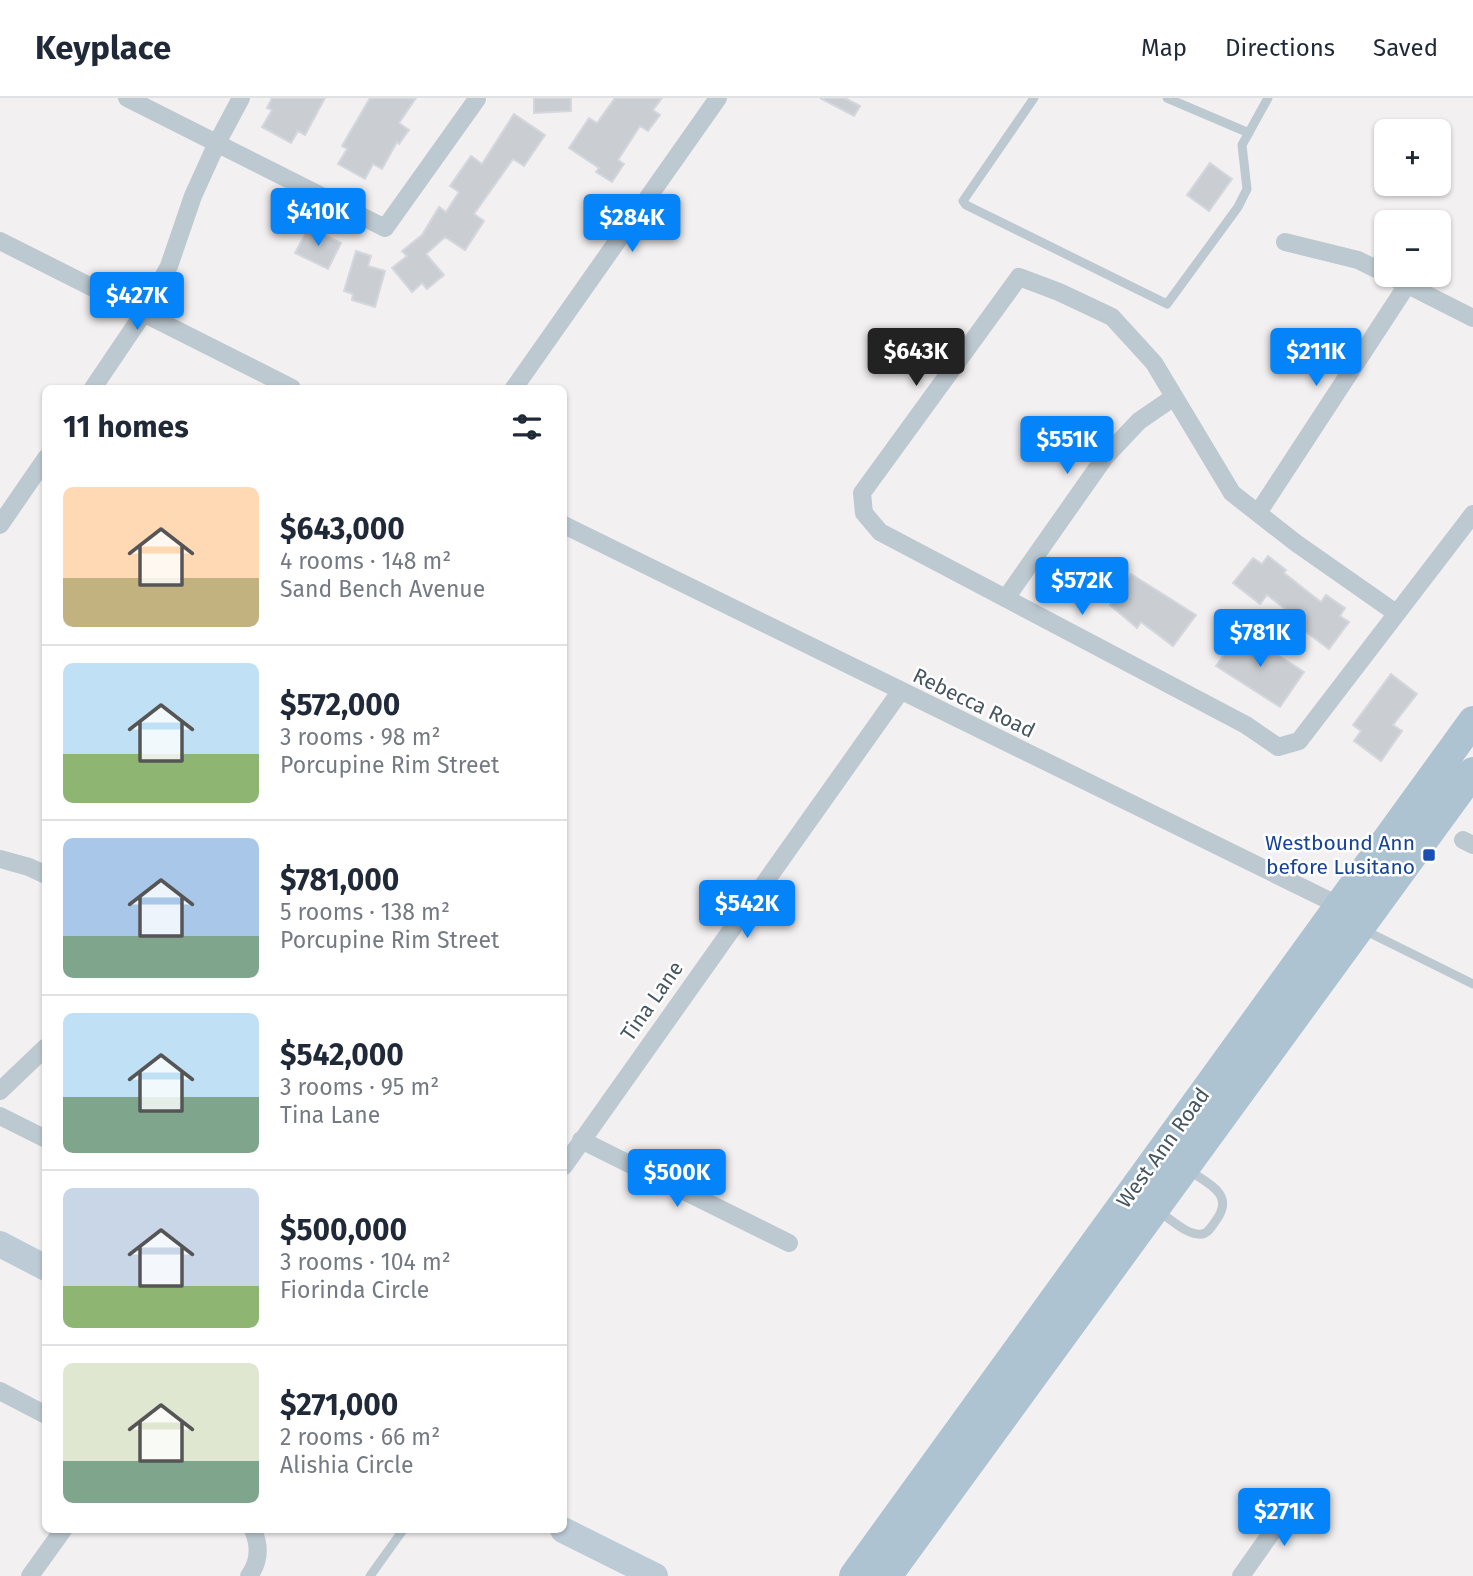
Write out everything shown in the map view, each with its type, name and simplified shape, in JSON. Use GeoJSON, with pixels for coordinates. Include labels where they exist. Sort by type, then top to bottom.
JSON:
{"type":"FeatureCollection","features":[{"type":"Feature","properties":{"kind":"main road","name":"West Ann Road"},"geometry":{"type":"LineString","coordinates":[[887,1576],[1338,905],[1473,720]]}},
{"type":"Feature","properties":{"kind":"main road","name":"West Ann Road"},"geometry":{"type":"LineString","coordinates":[[854,1576],[1091,1271],[1154,1208],[1360,927],[1452,834],[1473,772]]}},
{"type":"Feature","properties":{"kind":"street"},"geometry":{"type":"LineString","coordinates":[[127,98],[385,228],[477,99]]}},
{"type":"Feature","properties":{"kind":"street"},"geometry":{"type":"LineString","coordinates":[[95,385],[144,313],[169,266],[193,196],[216,143],[242,98]]}},
{"type":"Feature","properties":{"kind":"street"},"geometry":{"type":"LineString","coordinates":[[516,385],[718,98]]}},
{"type":"Feature","properties":{"kind":"street"},"geometry":{"type":"LineString","coordinates":[[0,241],[286,385]]}},
{"type":"Feature","properties":{"kind":"street"},"geometry":{"type":"LineString","coordinates":[[1285,242],[1359,260],[1374,268]]}},
{"type":"Feature","properties":{"kind":"street"},"geometry":{"type":"LineString","coordinates":[[1396,613],[1232,493],[1154,363],[1112,317],[1019,277],[862,493],[863,513],[880,532],[1246,725],[1278,747],[1299,741],[1473,514]]}},
{"type":"Feature","properties":{"kind":"street"},"geometry":{"type":"LineString","coordinates":[[1258,513],[1406,287]]}},
{"type":"Feature","properties":{"kind":"street"},"geometry":{"type":"LineString","coordinates":[[1411,287],[1473,318]]}},
{"type":"Feature","properties":{"kind":"street"},"geometry":{"type":"LineString","coordinates":[[1006,598],[1105,457],[1139,421],[1174,397]]}},
{"type":"Feature","properties":{"kind":"street"},"geometry":{"type":"LineString","coordinates":[[0,525],[42,464]]}},
{"type":"Feature","properties":{"kind":"street","name":"Rebecca Road"},"geometry":{"type":"LineString","coordinates":[[567,526],[1338,905],[1360,927]]}},
{"type":"Feature","properties":{"kind":"street","name":"Tina Lane"},"geometry":{"type":"LineString","coordinates":[[567,1161],[900,692]]}},
{"type":"Feature","properties":{"kind":"street"},"geometry":{"type":"LineString","coordinates":[[0,859],[42,873]]}},
{"type":"Feature","properties":{"kind":"street"},"geometry":{"type":"LineString","coordinates":[[0,1091],[42,1051]]}},
{"type":"Feature","properties":{"kind":"street"},"geometry":{"type":"LineString","coordinates":[[0,1116],[42,1137]]}},
{"type":"Feature","properties":{"kind":"street"},"geometry":{"type":"LineString","coordinates":[[581,1140],[789,1243]]}},
{"type":"Feature","properties":{"kind":"street"},"geometry":{"type":"LineString","coordinates":[[0,1244],[42,1266]]}},
{"type":"Feature","properties":{"kind":"street"},"geometry":{"type":"LineString","coordinates":[[0,1391],[42,1413]]}},
{"type":"Feature","properties":{"kind":"street"},"geometry":{"type":"LineString","coordinates":[[1241,1576],[1296,1498]]}},
{"type":"Feature","properties":{"kind":"street"},"geometry":{"type":"LineString","coordinates":[[567,1532],[655,1576]]}},
{"type":"Feature","properties":{"kind":"street"},"geometry":{"type":"LineString","coordinates":[[30,1576],[61,1533]]}},
{"type":"Feature","properties":{"kind":"street"},"geometry":{"type":"LineString","coordinates":[[249,1576],[258,1557],[256,1536]]}},
{"type":"Feature","properties":{"kind":"lane"},"geometry":{"type":"LineString","coordinates":[[1034,98],[963,201],[966,205],[1167,304],[1238,207],[1247,189],[1242,145],[1268,98]]}},
{"type":"Feature","properties":{"kind":"lane"},"geometry":{"type":"LineString","coordinates":[[1167,98],[1249,133]]}},
{"type":"Feature","properties":{"kind":"lane"},"geometry":{"type":"LineString","coordinates":[[1360,927],[1473,984]]}},
{"type":"Feature","properties":{"kind":"lane"},"geometry":{"type":"LineString","coordinates":[[1154,1208],[1188,1231],[1200,1234],[1207,1232],[1224,1209],[1224,1198],[1219,1191],[1184,1167]]}},
{"type":"Feature","properties":{"kind":"lane"},"geometry":{"type":"LineString","coordinates":[[370,1576],[401,1533]]}},
{"type":"Feature","properties":{"kind":"building"},"geometry":{"type":"Polygon","coordinates":[[[272,98],[325,98],[305,135],[298,131],[291,143],[262,127],[272,110],[267,108],[272,98]]]}},
{"type":"Feature","properties":{"kind":"building"},"geometry":{"type":"Polygon","coordinates":[[[370,98],[416,98],[399,123],[409,130],[399,144],[397,142],[382,169],[373,164],[365,179],[338,164],[347,149],[342,146],[370,98]]]}},
{"type":"Feature","properties":{"kind":"building"},"geometry":{"type":"Polygon","coordinates":[[[534,98],[571,98],[571,111],[534,113],[534,98]]]}},
{"type":"Feature","properties":{"kind":"building"},"geometry":{"type":"Polygon","coordinates":[[[615,98],[662,98],[653,110],[660,115],[648,131],[640,126],[618,160],[624,164],[612,182],[596,172],[599,168],[569,148],[589,118],[597,123],[615,98]]]}},
{"type":"Feature","properties":{"kind":"building"},"geometry":{"type":"Polygon","coordinates":[[[820,98],[845,98],[860,106],[854,116],[820,98]]]}},
{"type":"Feature","properties":{"kind":"building"},"geometry":{"type":"Polygon","coordinates":[[[514,114],[545,135],[524,166],[513,159],[474,214],[484,221],[465,250],[445,237],[426,254],[444,275],[427,289],[422,283],[412,292],[392,268],[407,256],[402,251],[422,235],[439,207],[446,212],[459,192],[450,186],[471,156],[482,164],[514,114]]]}},
{"type":"Feature","properties":{"kind":"building"},"geometry":{"type":"Polygon","coordinates":[[[1210,163],[1232,179],[1209,211],[1187,195],[1210,163]]]}},
{"type":"Feature","properties":{"kind":"building"},"geometry":{"type":"Polygon","coordinates":[[[309,227],[341,243],[328,269],[295,253],[309,227]]]}},
{"type":"Feature","properties":{"kind":"building"},"geometry":{"type":"Polygon","coordinates":[[[356,251],[371,256],[368,266],[385,271],[375,307],[352,300],[353,294],[344,291],[356,251]]]}},
{"type":"Feature","properties":{"kind":"building"},"geometry":{"type":"Polygon","coordinates":[[[1268,556],[1286,570],[1284,573],[1321,602],[1326,595],[1345,608],[1340,616],[1349,622],[1329,649],[1302,629],[1305,624],[1267,595],[1260,604],[1233,583],[1253,558],[1262,564],[1268,556]]]}},
{"type":"Feature","properties":{"kind":"building"},"geometry":{"type":"Polygon","coordinates":[[[1131,574],[1196,615],[1173,646],[1141,622],[1137,628],[1110,605],[1131,574]]]}},
{"type":"Feature","properties":{"kind":"building"},"geometry":{"type":"Polygon","coordinates":[[[1241,631],[1304,672],[1280,707],[1216,666],[1241,631]]]}},
{"type":"Feature","properties":{"kind":"building"},"geometry":{"type":"Polygon","coordinates":[[[1391,674],[1417,694],[1393,725],[1402,731],[1381,761],[1354,741],[1361,731],[1353,725],[1391,674]]]}},
{"type":"Feature","properties":{"kind":"place","name":"Westbound Ann before Lusitano"},"geometry":{"type":"Point","coordinates":[1429,855]}}]}
